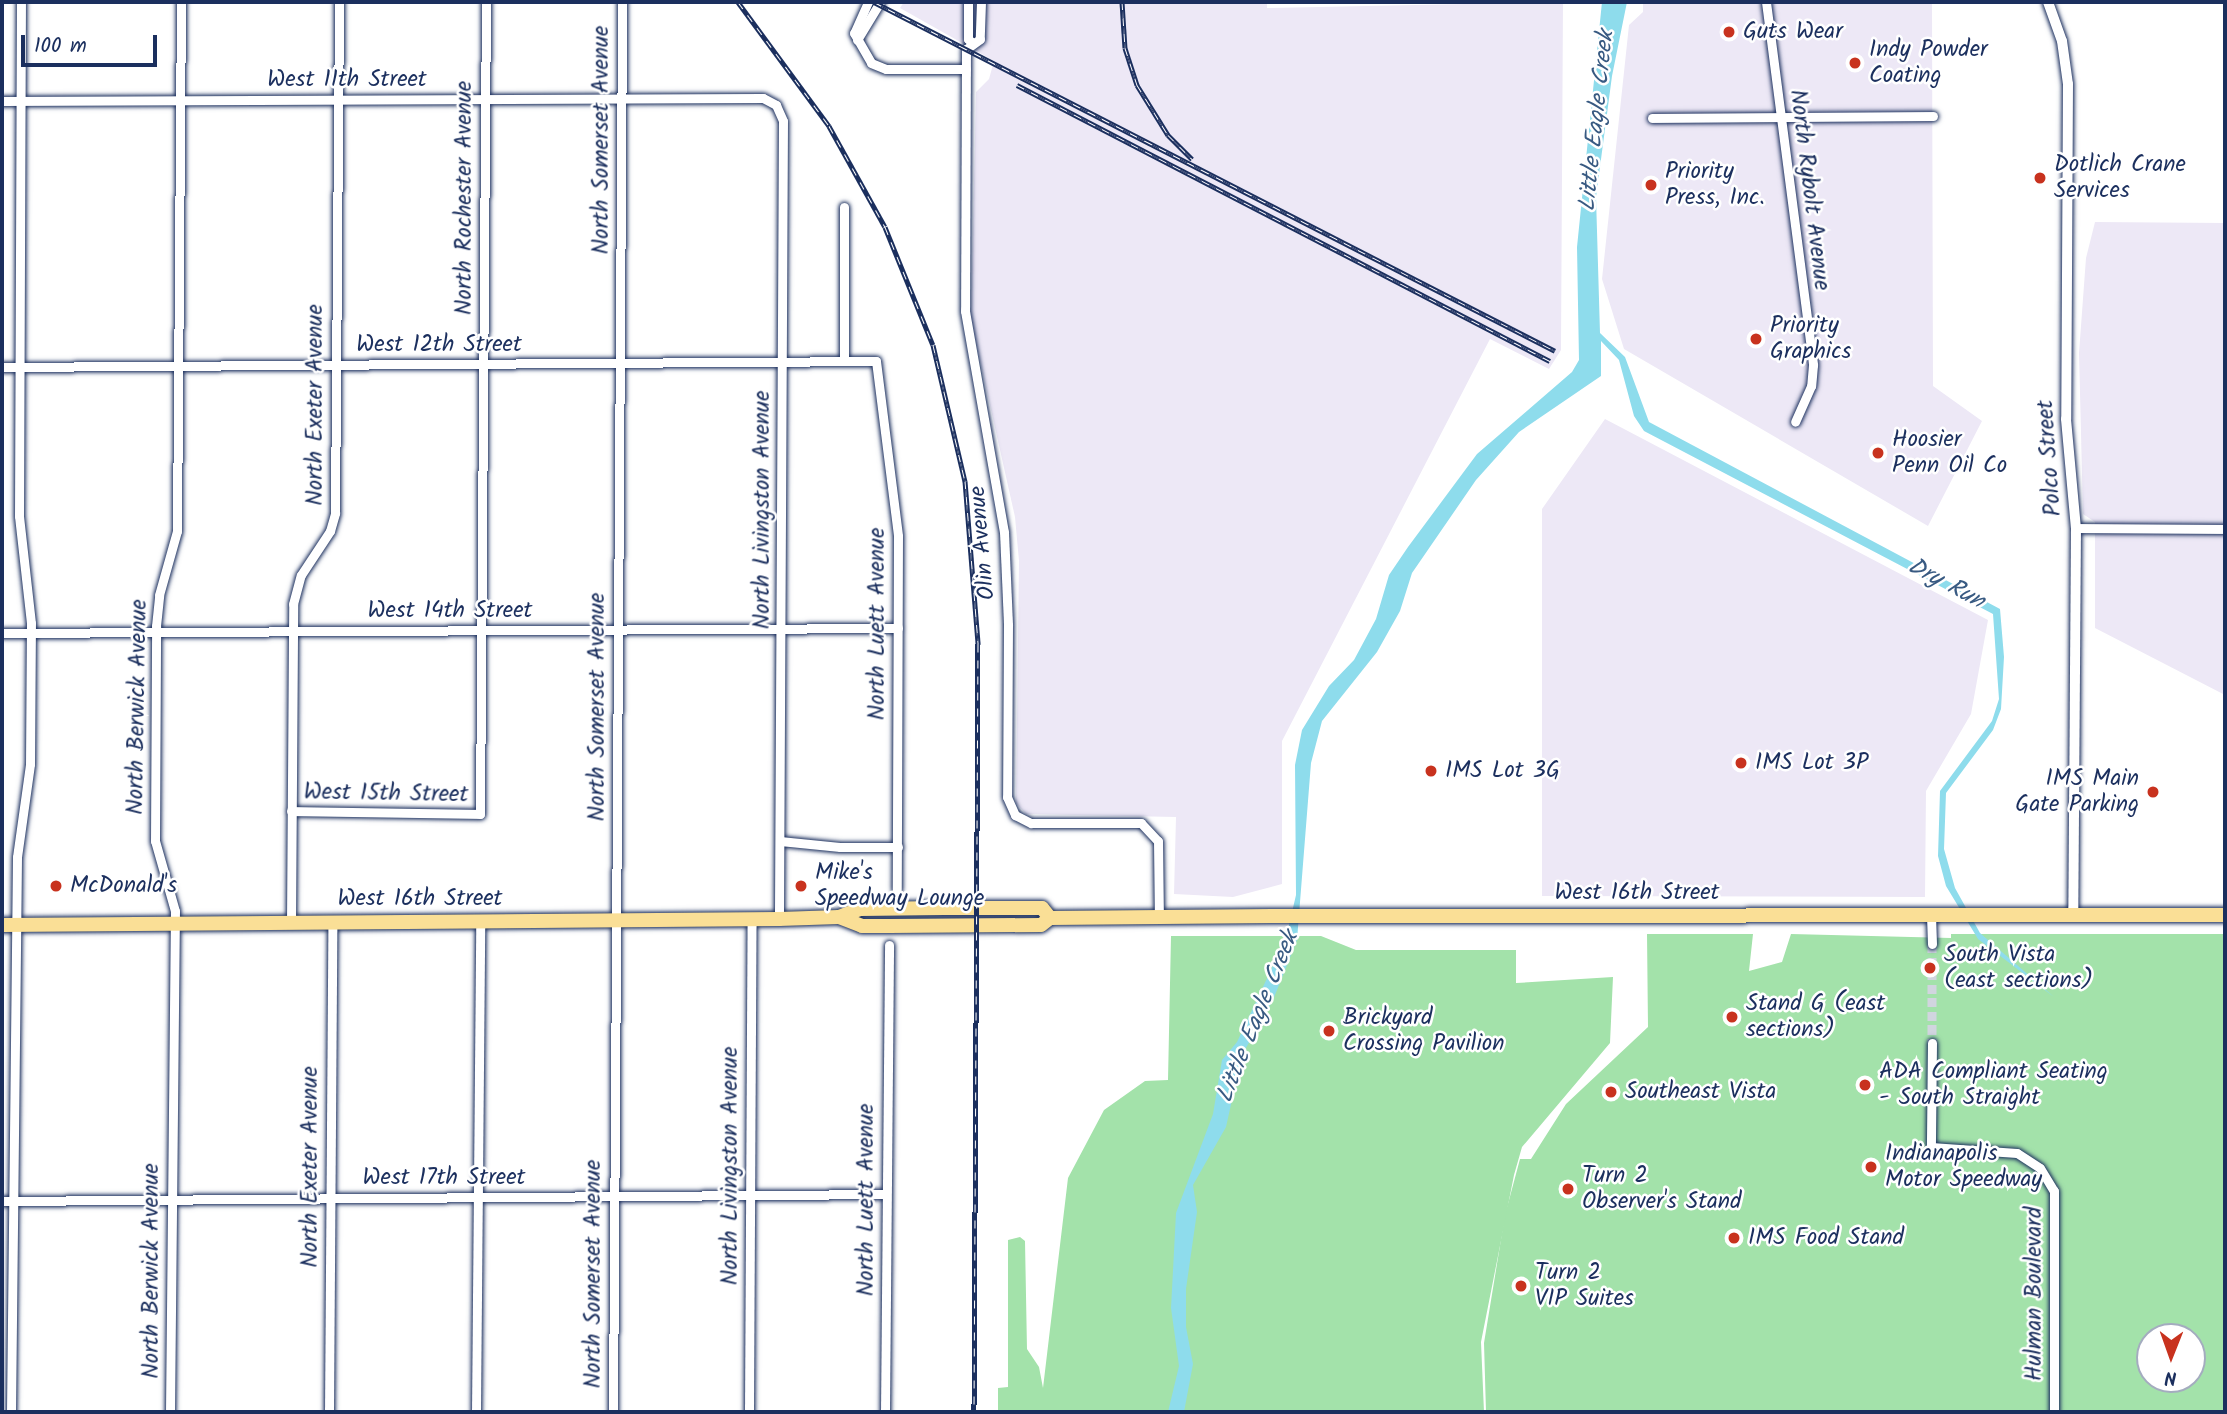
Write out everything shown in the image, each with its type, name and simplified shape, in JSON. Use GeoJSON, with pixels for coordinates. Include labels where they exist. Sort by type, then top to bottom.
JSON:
{"type":"FeatureCollection","features":[{"type":"Feature","properties":{"kind":"main road","name":"West 16th Street"},"geometry":{"type":"LineString","coordinates":[[9,925],[839,917],[862,926],[889,926],[1041,925],[1050,918],[1272,916],[2225,915]]}},
{"type":"Feature","properties":{"kind":"street"},"geometry":{"type":"LineString","coordinates":[[11,1412],[13,1200],[9,925],[30,764],[31,634],[19,516],[21,2]]}},
{"type":"Feature","properties":{"kind":"street","name":"North Berwick Avenue"},"geometry":{"type":"LineString","coordinates":[[170,1412],[174,902],[155,841],[156,632],[159,595],[177,537],[181,2]]}},
{"type":"Feature","properties":{"kind":"street","name":"North Exeter Avenue"},"geometry":{"type":"LineString","coordinates":[[291,923],[292,631],[299,579],[335,516],[338,2]]}},
{"type":"Feature","properties":{"kind":"street","name":"North Rochester Avenue"},"geometry":{"type":"LineString","coordinates":[[480,814],[486,2]]}},
{"type":"Feature","properties":{"kind":"street","name":"North Somerset Avenue"},"geometry":{"type":"LineString","coordinates":[[613,1412],[622,2]]}},
{"type":"Feature","properties":{"kind":"street"},"geometry":{"type":"LineString","coordinates":[[869,2],[854,33],[867,59],[881,68],[966,69]]}},
{"type":"Feature","properties":{"kind":"street"},"geometry":{"type":"LineString","coordinates":[[857,40],[880,2]]}},
{"type":"Feature","properties":{"kind":"street","name":"Olin Avenue"},"geometry":{"type":"LineString","coordinates":[[968,2],[968,39],[974,43]]}},
{"type":"Feature","properties":{"kind":"street","name":"Olin Avenue"},"geometry":{"type":"LineString","coordinates":[[981,2],[980,39],[966,49],[965,324],[1004,533],[1008,803],[1016,815],[1031,823],[1141,823],[1158,841],[1159,918]]}},
{"type":"Feature","properties":{"kind":"street","name":"North Rybolt Avenue"},"geometry":{"type":"LineString","coordinates":[[1766,2],[1813,365],[1811,386],[1795,422]]}},
{"type":"Feature","properties":{"kind":"street","name":"Polco Street"},"geometry":{"type":"LineString","coordinates":[[2048,2],[2062,41],[2068,84],[2066,419],[2076,528],[2073,915]]}},
{"type":"Feature","properties":{"kind":"street","name":"West 11th Street"},"geometry":{"type":"LineString","coordinates":[[2,101],[763,98],[774,104]]}},
{"type":"Feature","properties":{"kind":"street","name":"North Livingston Avenue"},"geometry":{"type":"LineString","coordinates":[[774,104],[783,121],[779,919]]}},
{"type":"Feature","properties":{"kind":"street"},"geometry":{"type":"LineString","coordinates":[[1651,118],[1933,116]]}},
{"type":"Feature","properties":{"kind":"street"},"geometry":{"type":"LineString","coordinates":[[844,207],[844,361]]}},
{"type":"Feature","properties":{"kind":"street","name":"West 12th Street"},"geometry":{"type":"LineString","coordinates":[[2,367],[876,361]]}},
{"type":"Feature","properties":{"kind":"street","name":"North Luett Avenue"},"geometry":{"type":"LineString","coordinates":[[876,361],[896,505],[897,888]]}},
{"type":"Feature","properties":{"kind":"street"},"geometry":{"type":"LineString","coordinates":[[2076,528],[2225,529]]}},
{"type":"Feature","properties":{"kind":"street","name":"West 14th Street"},"geometry":{"type":"LineString","coordinates":[[2,633],[898,628]]}},
{"type":"Feature","properties":{"kind":"street","name":"West 15th Street"},"geometry":{"type":"LineString","coordinates":[[291,811],[480,814]]}},
{"type":"Feature","properties":{"kind":"street"},"geometry":{"type":"LineString","coordinates":[[780,841],[898,847]]}},
{"type":"Feature","properties":{"kind":"street"},"geometry":{"type":"LineString","coordinates":[[1931,915],[1932,944]]}},
{"type":"Feature","properties":{"kind":"street","name":"North Livingston Avenue"},"geometry":{"type":"LineString","coordinates":[[749,1412],[752,919]]}},
{"type":"Feature","properties":{"kind":"street"},"geometry":{"type":"LineString","coordinates":[[477,1412],[480,922]]}},
{"type":"Feature","properties":{"kind":"street","name":"North Exeter Avenue"},"geometry":{"type":"LineString","coordinates":[[328,1412],[332,923]]}},
{"type":"Feature","properties":{"kind":"street","name":"North Luett Avenue"},"geometry":{"type":"LineString","coordinates":[[885,1412],[889,945]]}},
{"type":"Feature","properties":{"kind":"street","name":"Hulman Boulevard"},"geometry":{"type":"LineString","coordinates":[[1932,1043],[1931,1147],[2017,1153],[2034,1162],[2050,1181],[2056,1205],[2054,1412]]}},
{"type":"Feature","properties":{"kind":"street","name":"West 17th Street"},"geometry":{"type":"LineString","coordinates":[[2,1201],[886,1194]]}},
{"type":"Feature","properties":{"kind":"shaded area"},"geometry":{"type":"Polygon","coordinates":[[[904,2],[1267,2],[1267,8],[1563,2],[1561,350],[1549,369],[1490,339],[1282,741],[1282,884],[1233,897],[1174,894],[1176,817],[1026,814],[1016,803],[1019,561],[1015,517],[971,320],[976,92],[989,79],[994,61],[900,8],[904,2]]]}},
{"type":"Feature","properties":{"kind":"shaded area"},"geometry":{"type":"Polygon","coordinates":[[[1643,2],[1932,2],[1933,386],[1982,421],[1928,526],[1624,349],[1602,279],[1629,25],[1643,12],[1643,2]]]}},
{"type":"Feature","properties":{"kind":"shaded area"},"geometry":{"type":"Polygon","coordinates":[[[2095,222],[2225,223],[2225,695],[2095,628],[2095,522],[2083,514],[2079,353],[2086,258],[2095,222]]]}},
{"type":"Feature","properties":{"kind":"shaded area"},"geometry":{"type":"Polygon","coordinates":[[[1605,419],[1988,620],[1971,714],[1926,791],[1925,897],[1542,896],[1542,509],[1605,419]]]}},
{"type":"Feature","properties":{"kind":"green space","name":"Indianapolis Motor Speedway"},"geometry":{"type":"Polygon","coordinates":[[[1647,934],[1753,934],[1749,971],[1782,962],[1791,934],[1951,938],[1951,934],[2225,934],[2225,1412],[1486,1412],[1484,1343],[1505,1215],[1520,1159],[1531,1159],[1566,1104],[1648,1027],[1647,934]]]}},
{"type":"Feature","properties":{"kind":"green space"},"geometry":{"type":"Polygon","coordinates":[[[1171,936],[1321,936],[1356,950],[1516,950],[1516,983],[1613,977],[1610,1043],[1522,1147],[1481,1342],[1484,1412],[998,1412],[998,1388],[1008,1387],[1008,1240],[1020,1237],[1025,1241],[1027,1349],[1039,1367],[1043,1388],[1068,1178],[1104,1110],[1145,1081],[1168,1080],[1171,936]]]}},
{"type":"Feature","properties":{"kind":"water"},"geometry":{"type":"Polygon","coordinates":[[[1602,2],[1627,2],[1612,76],[1596,197],[1600,333],[1625,357],[1649,422],[2000,609],[2004,657],[2001,709],[1993,730],[1946,793],[1944,849],[1955,888],[1980,933],[2054,997],[1978,939],[1946,886],[1938,856],[1940,791],[1992,721],[1999,699],[1993,614],[1644,431],[1634,416],[1619,360],[1601,341],[1601,376],[1519,432],[1476,480],[1412,573],[1400,611],[1377,652],[1322,721],[1311,763],[1297,940],[1273,1000],[1242,1055],[1226,1127],[1193,1185],[1197,1212],[1186,1289],[1186,1327],[1193,1364],[1184,1412],[1168,1412],[1179,1366],[1171,1308],[1176,1213],[1213,1114],[1222,1060],[1237,1042],[1286,938],[1296,895],[1295,765],[1302,730],[1329,686],[1354,660],[1376,619],[1389,575],[1477,454],[1572,372],[1579,360],[1577,247],[1602,2]]]}},
{"type":"Feature","properties":{"kind":"tunnel"},"geometry":{"type":"LineString","coordinates":[[1932,944],[1932,1043]]}},
{"type":"Feature","properties":{"kind":"railway"},"geometry":{"type":"LineString","coordinates":[[738,2],[829,126],[885,227],[933,345],[965,481],[978,644],[974,1412]]}},
{"type":"Feature","properties":{"kind":"railway"},"geometry":{"type":"LineString","coordinates":[[874,2],[1555,351]]}},
{"type":"Feature","properties":{"kind":"railway"},"geometry":{"type":"LineString","coordinates":[[1122,2],[1125,48],[1137,85],[1168,135],[1192,159]]}},
{"type":"Feature","properties":{"kind":"railway"},"geometry":{"type":"LineString","coordinates":[[1017,85],[1550,361]]}},
{"type":"Feature","properties":{"kind":"place","name":"Guts Wear"},"geometry":{"type":"Point","coordinates":[1729,32]}},
{"type":"Feature","properties":{"kind":"place","name":"Indy Powder Coating"},"geometry":{"type":"Point","coordinates":[1855,63]}},
{"type":"Feature","properties":{"kind":"place","name":"Dotlich Crane Services"},"geometry":{"type":"Point","coordinates":[2040,178]}},
{"type":"Feature","properties":{"kind":"place","name":"Priority Press, Inc."},"geometry":{"type":"Point","coordinates":[1651,185]}},
{"type":"Feature","properties":{"kind":"place","name":"Priority Graphics"},"geometry":{"type":"Point","coordinates":[1756,339]}},
{"type":"Feature","properties":{"kind":"place","name":"Hoosier Penn Oil Co"},"geometry":{"type":"Point","coordinates":[1878,453]}},
{"type":"Feature","properties":{"kind":"place","name":"IMS Lot 3P"},"geometry":{"type":"Point","coordinates":[1741,763]}},
{"type":"Feature","properties":{"kind":"place","name":"IMS Lot 3G"},"geometry":{"type":"Point","coordinates":[1431,771]}},
{"type":"Feature","properties":{"kind":"place","name":"IMS Main Gate Parking"},"geometry":{"type":"Point","coordinates":[2153,792]}},
{"type":"Feature","properties":{"kind":"place","name":"McDonald's"},"geometry":{"type":"Point","coordinates":[56,886]}},
{"type":"Feature","properties":{"kind":"place","name":"Mike's Speedway Lounge"},"geometry":{"type":"Point","coordinates":[801,886]}},
{"type":"Feature","properties":{"kind":"place","name":"South Vista (east sections)"},"geometry":{"type":"Point","coordinates":[1930,968]}},
{"type":"Feature","properties":{"kind":"place","name":"Stand G (east sections)"},"geometry":{"type":"Point","coordinates":[1732,1017]}},
{"type":"Feature","properties":{"kind":"place","name":"Brickyard Crossing Pavilion"},"geometry":{"type":"Point","coordinates":[1329,1031]}},
{"type":"Feature","properties":{"kind":"place","name":"ADA Compliant Seating - South Straight"},"geometry":{"type":"Point","coordinates":[1865,1085]}},
{"type":"Feature","properties":{"kind":"place","name":"Southeast Vista"},"geometry":{"type":"Point","coordinates":[1611,1092]}},
{"type":"Feature","properties":{"kind":"place","name":"Indianapolis Motor Speedway"},"geometry":{"type":"Point","coordinates":[1871,1167]}},
{"type":"Feature","properties":{"kind":"place","name":"Turn 2 Observer's Stand"},"geometry":{"type":"Point","coordinates":[1568,1189]}},
{"type":"Feature","properties":{"kind":"place","name":"IMS Food Stand"},"geometry":{"type":"Point","coordinates":[1734,1238]}},
{"type":"Feature","properties":{"kind":"place","name":"Turn 2 VIP Suites"},"geometry":{"type":"Point","coordinates":[1521,1286]}},
{"type":"Feature","properties":{"kind":"water label","name":"Little Eagle Creek"},"geometry":{"type":"Point","coordinates":[1597,121]}},
{"type":"Feature","properties":{"kind":"water label","name":"Dry Run"},"geometry":{"type":"Point","coordinates":[1946,584]}},
{"type":"Feature","properties":{"kind":"water label","name":"Little Eagle Creek"},"geometry":{"type":"Point","coordinates":[1258,1017]}}]}
